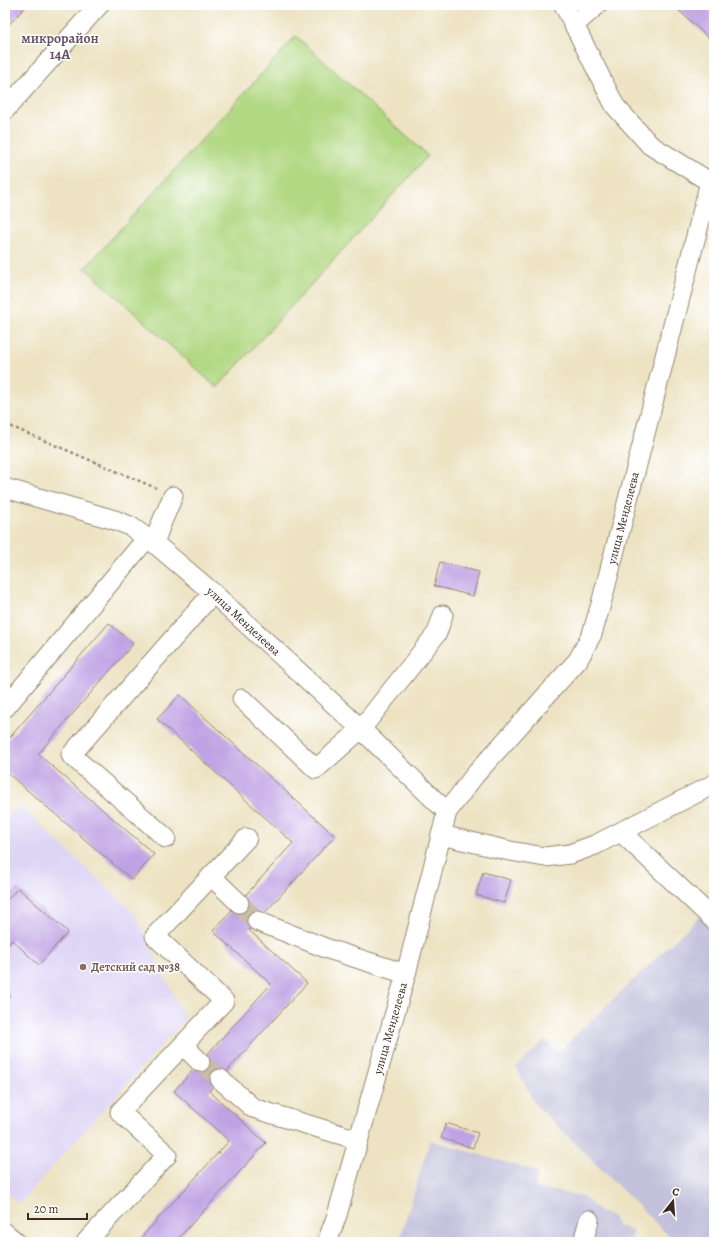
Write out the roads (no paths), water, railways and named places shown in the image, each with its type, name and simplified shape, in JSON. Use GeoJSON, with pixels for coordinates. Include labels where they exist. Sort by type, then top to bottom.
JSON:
{"type":"FeatureCollection","features":[{"type":"Feature","properties":{"kind":"street"},"geometry":{"type":"LineString","coordinates":[[5,110],[99,5]]}},
{"type":"Feature","properties":{"kind":"street"},"geometry":{"type":"LineString","coordinates":[[564,5],[615,106],[650,145],[712,181]]}},
{"type":"Feature","properties":{"kind":"street"},"geometry":{"type":"LineString","coordinates":[[574,25],[597,5]]}},
{"type":"Feature","properties":{"kind":"street","name":"улица Менделеева"},"geometry":{"type":"LineString","coordinates":[[327,1242],[337,1215],[406,974],[447,812],[474,776],[578,660],[592,634],[712,181]]}},
{"type":"Feature","properties":{"kind":"street","name":"улица Менделеева"},"geometry":{"type":"LineString","coordinates":[[5,488],[115,520],[130,526],[213,593],[361,729],[447,812]]}},
{"type":"Feature","properties":{"kind":"street"},"geometry":{"type":"LineString","coordinates":[[5,708],[150,541],[161,524],[173,496]]}},
{"type":"Feature","properties":{"kind":"street"},"geometry":{"type":"LineString","coordinates":[[166,838],[71,756],[213,593]]}},
{"type":"Feature","properties":{"kind":"street"},"geometry":{"type":"LineString","coordinates":[[242,699],[316,769],[361,729],[437,633],[443,615]]}},
{"type":"Feature","properties":{"kind":"street"},"geometry":{"type":"LineString","coordinates":[[442,835],[510,851],[545,857],[570,854],[595,845],[714,784]]}},
{"type":"Feature","properties":{"kind":"street"},"geometry":{"type":"LineString","coordinates":[[621,832],[714,920]]}},
{"type":"Feature","properties":{"kind":"street"},"geometry":{"type":"LineString","coordinates":[[86,1242],[167,1155],[120,1112],[224,1001],[155,936],[247,838]]}},
{"type":"Feature","properties":{"kind":"street"},"geometry":{"type":"LineString","coordinates":[[211,876],[239,903]]}},
{"type":"Feature","properties":{"kind":"street"},"geometry":{"type":"LineString","coordinates":[[257,921],[328,948],[406,974]]}},
{"type":"Feature","properties":{"kind":"street"},"geometry":{"type":"LineString","coordinates":[[182,1045],[200,1062]]}},
{"type":"Feature","properties":{"kind":"street"},"geometry":{"type":"LineString","coordinates":[[220,1079],[253,1108],[358,1140]]}},
{"type":"Feature","properties":{"kind":"street"},"geometry":{"type":"LineString","coordinates":[[583,1242],[589,1220]]}},
{"type":"Feature","properties":{"kind":"street"},"geometry":{"type":"LineString","coordinates":[[5,1233],[16,1242]]}},
{"type":"Feature","properties":{"kind":"tunnel"},"geometry":{"type":"LineString","coordinates":[[239,903],[257,921]]}},
{"type":"Feature","properties":{"kind":"tunnel"},"geometry":{"type":"LineString","coordinates":[[200,1062],[220,1079]]}},
{"type":"Feature","properties":{"kind":"place","name":"Детский сад №38"},"geometry":{"type":"Point","coordinates":[83,967]}},
{"type":"Feature","properties":{"kind":"district","name":"микрорайон 14А"},"geometry":{"type":"Point","coordinates":[60,46]}}]}
